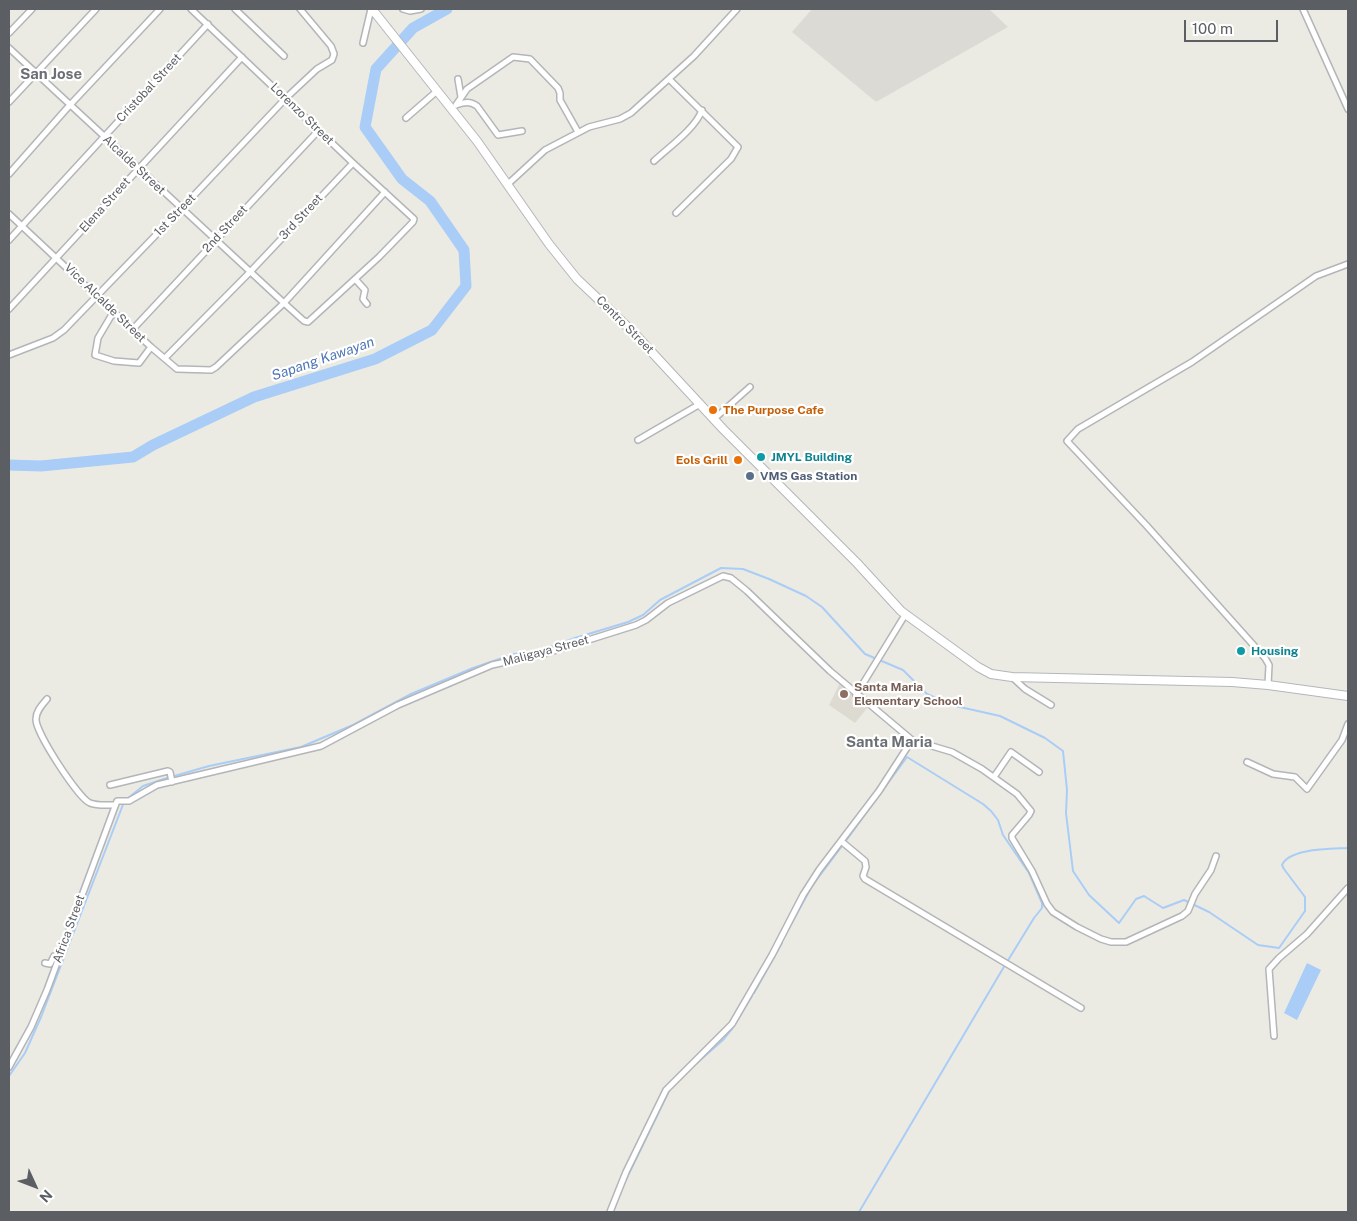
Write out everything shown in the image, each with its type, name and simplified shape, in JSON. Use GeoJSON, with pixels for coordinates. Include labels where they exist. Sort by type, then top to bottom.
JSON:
{"type":"FeatureCollection","features":[{"type":"Feature","properties":{"kind":"street"},"geometry":{"type":"LineString","coordinates":[[9,33],[32,9]]}},
{"type":"Feature","properties":{"kind":"street"},"geometry":{"type":"LineString","coordinates":[[9,102],[96,9]]}},
{"type":"Feature","properties":{"kind":"street"},"geometry":{"type":"LineString","coordinates":[[9,174],[69,106],[160,9]]}},
{"type":"Feature","properties":{"kind":"street","name":"Lorenzo Street"},"geometry":{"type":"LineString","coordinates":[[191,9],[414,219],[379,257],[354,279]]}},
{"type":"Feature","properties":{"kind":"street"},"geometry":{"type":"LineString","coordinates":[[235,9],[284,56]]}},
{"type":"Feature","properties":{"kind":"street","name":"1st Street"},"geometry":{"type":"LineString","coordinates":[[9,355],[53,338],[98,296],[286,98],[317,69],[332,60],[334,54],[331,46],[300,9]]}},
{"type":"Feature","properties":{"kind":"street"},"geometry":{"type":"LineString","coordinates":[[402,9],[410,11],[421,9]]}},
{"type":"Feature","properties":{"kind":"street"},"geometry":{"type":"LineString","coordinates":[[508,184],[545,150],[578,132],[626,116],[694,56],[737,9]]}},
{"type":"Feature","properties":{"kind":"street"},"geometry":{"type":"LineString","coordinates":[[1303,9],[1348,109]]}},
{"type":"Feature","properties":{"kind":"street"},"geometry":{"type":"LineString","coordinates":[[363,43],[372,10]]}},
{"type":"Feature","properties":{"kind":"street","name":"Centro Street"},"geometry":{"type":"LineString","coordinates":[[372,10],[437,91],[454,106],[555,252],[577,279],[640,340],[714,419],[905,615],[946,642],[985,672],[996,676],[1012,677],[1212,681],[1268,685],[1348,696]]}},
{"type":"Feature","properties":{"kind":"street","name":"Cristobal Street"},"geometry":{"type":"LineString","coordinates":[[9,240],[208,24]]}},
{"type":"Feature","properties":{"kind":"street","name":"Alcalde Street"},"geometry":{"type":"LineString","coordinates":[[9,48],[69,106],[304,321],[308,322],[354,279]]}},
{"type":"Feature","properties":{"kind":"street","name":"Elena Street"},"geometry":{"type":"LineString","coordinates":[[9,310],[242,57]]}},
{"type":"Feature","properties":{"kind":"street"},"geometry":{"type":"LineString","coordinates":[[454,106],[467,89],[513,57],[530,59],[558,88],[560,100],[578,132]]}},
{"type":"Feature","properties":{"kind":"street"},"geometry":{"type":"LineString","coordinates":[[669,79],[738,145],[738,150],[731,160],[676,213]]}},
{"type":"Feature","properties":{"kind":"street"},"geometry":{"type":"LineString","coordinates":[[458,80],[461,98]]}},
{"type":"Feature","properties":{"kind":"street"},"geometry":{"type":"LineString","coordinates":[[406,118],[437,91]]}},
{"type":"Feature","properties":{"kind":"street"},"geometry":{"type":"LineString","coordinates":[[454,106],[466,102],[473,103],[498,135],[522,131]]}},
{"type":"Feature","properties":{"kind":"street"},"geometry":{"type":"LineString","coordinates":[[654,161],[692,125],[702,110]]}},
{"type":"Feature","properties":{"kind":"street","name":"2nd Street"},"geometry":{"type":"LineString","coordinates":[[133,329],[319,130]]}},
{"type":"Feature","properties":{"kind":"street","name":"3rd Street"},"geometry":{"type":"LineString","coordinates":[[165,358],[250,272],[353,163]]}},
{"type":"Feature","properties":{"kind":"street"},"geometry":{"type":"LineString","coordinates":[[284,303],[384,192]]}},
{"type":"Feature","properties":{"kind":"street","name":"Vice Alcalde Street"},"geometry":{"type":"LineString","coordinates":[[9,214],[151,347],[178,369],[211,370],[216,368],[284,303]]}},
{"type":"Feature","properties":{"kind":"street"},"geometry":{"type":"LineString","coordinates":[[1268,685],[1269,665],[1265,658],[1146,525],[1067,441],[1078,429],[1192,362],[1316,276],[1348,264]]}},
{"type":"Feature","properties":{"kind":"street"},"geometry":{"type":"LineString","coordinates":[[354,279],[365,290],[363,299],[367,304]]}},
{"type":"Feature","properties":{"kind":"street"},"geometry":{"type":"LineString","coordinates":[[114,311],[98,338],[95,355],[114,361],[139,363],[151,347]]}},
{"type":"Feature","properties":{"kind":"street"},"geometry":{"type":"LineString","coordinates":[[714,419],[750,387]]}},
{"type":"Feature","properties":{"kind":"street"},"geometry":{"type":"LineString","coordinates":[[638,440],[700,404]]}},
{"type":"Feature","properties":{"kind":"street","name":"Maligaya Street"},"geometry":{"type":"LineString","coordinates":[[114,805],[117,801],[130,801],[171,779],[321,746],[398,705],[492,665],[547,653],[636,625],[668,604],[723,576],[731,578],[748,590],[856,695],[912,740]]}},
{"type":"Feature","properties":{"kind":"street"},"geometry":{"type":"LineString","coordinates":[[856,695],[905,615]]}},
{"type":"Feature","properties":{"kind":"street"},"geometry":{"type":"LineString","coordinates":[[1012,677],[1025,689],[1051,705]]}},
{"type":"Feature","properties":{"kind":"street"},"geometry":{"type":"LineString","coordinates":[[47,699],[40,707],[36,716],[36,722],[44,741],[65,774],[87,801],[92,804],[114,805]]}},
{"type":"Feature","properties":{"kind":"street"},"geometry":{"type":"LineString","coordinates":[[1247,762],[1273,774],[1295,777],[1306,789],[1309,789],[1342,740],[1348,724]]}},
{"type":"Feature","properties":{"kind":"street"},"geometry":{"type":"LineString","coordinates":[[610,1212],[626,1172],[666,1090],[732,1024],[764,969],[803,895],[819,870],[879,791],[912,740],[958,755],[1017,794],[1030,809],[1029,815],[1012,834],[1012,838],[1032,871],[1047,904],[1057,915],[1101,939],[1111,942],[1134,940],[1186,914],[1196,891],[1212,868],[1216,856]]}},
{"type":"Feature","properties":{"kind":"street"},"geometry":{"type":"LineString","coordinates":[[994,777],[1012,752],[1039,772]]}},
{"type":"Feature","properties":{"kind":"street"},"geometry":{"type":"LineString","coordinates":[[110,785],[141,779],[162,772],[169,772],[171,779]]}},
{"type":"Feature","properties":{"kind":"street","name":"Africa Street"},"geometry":{"type":"LineString","coordinates":[[9,1067],[31,1027],[114,805]]}},
{"type":"Feature","properties":{"kind":"street"},"geometry":{"type":"LineString","coordinates":[[841,841],[865,861],[866,867],[863,876],[866,879],[1081,1008]]}},
{"type":"Feature","properties":{"kind":"street"},"geometry":{"type":"LineString","coordinates":[[1274,1036],[1269,970],[1279,958],[1307,934],[1348,888]]}},
{"type":"Feature","properties":{"kind":"street"},"geometry":{"type":"LineString","coordinates":[[45,964],[50,964],[54,956],[59,955]]}},
{"type":"Feature","properties":{"kind":"shaded area"},"geometry":{"type":"Polygon","coordinates":[[[812,9],[989,9],[1008,27],[876,102],[792,32],[812,9]]]}},
{"type":"Feature","properties":{"kind":"shaded area","name":"Santa Maria Elementary School"},"geometry":{"type":"Polygon","coordinates":[[[840,683],[868,707],[855,723],[829,705],[840,683]]]}},
{"type":"Feature","properties":{"kind":"water"},"geometry":{"type":"Polygon","coordinates":[[[1307,963],[1321,970],[1297,1020],[1284,1013],[1307,963]]]}},
{"type":"Feature","properties":{"kind":"waterway","name":"Sapang Kawayan"},"geometry":{"type":"LineString","coordinates":[[9,465],[41,466],[133,457],[153,445],[254,397],[375,359],[432,330],[466,286],[464,250],[430,201],[402,179],[365,127],[376,69],[413,28],[447,9]]}},
{"type":"Feature","properties":{"kind":"waterway"},"geometry":{"type":"LineString","coordinates":[[127,799],[143,786],[164,779],[209,766],[301,747],[353,725],[411,694],[473,668],[514,654],[534,652],[628,622],[643,615],[660,600],[721,568],[743,569],[806,596],[822,607],[865,654],[903,670],[927,694],[951,705],[1000,716],[1045,738],[1063,751],[1067,790],[1066,813],[1073,871],[1089,895],[1119,923],[1136,899],[1144,896],[1163,908],[1184,900],[1209,912],[1258,945],[1279,948],[1305,911],[1305,897],[1282,865],[1286,859],[1301,852],[1311,850],[1348,848]]}},
{"type":"Feature","properties":{"kind":"waterway"},"geometry":{"type":"LineString","coordinates":[[845,842],[907,757],[983,804],[998,820],[1003,835],[1029,873],[1042,903],[1042,908],[1007,962]]}},
{"type":"Feature","properties":{"kind":"waterway"},"geometry":{"type":"LineString","coordinates":[[9,1076],[25,1053],[41,1017],[124,802]]}},
{"type":"Feature","properties":{"kind":"waterway"},"geometry":{"type":"LineString","coordinates":[[782,941],[812,886],[842,846]]}},
{"type":"Feature","properties":{"kind":"waterway"},"geometry":{"type":"LineString","coordinates":[[754,993],[782,943]]}},
{"type":"Feature","properties":{"kind":"waterway"},"geometry":{"type":"LineString","coordinates":[[859,1212],[1005,965]]}},
{"type":"Feature","properties":{"kind":"waterway"},"geometry":{"type":"LineString","coordinates":[[688,1071],[724,1039],[752,996]]}},
{"type":"Feature","properties":{"kind":"waterway"},"geometry":{"type":"LineString","coordinates":[[621,1190],[670,1089]]}},
{"type":"Feature","properties":{"kind":"place","name":"The Purpose Cafe"},"geometry":{"type":"Point","coordinates":[713,410]}},
{"type":"Feature","properties":{"kind":"place","name":"JMYL Building"},"geometry":{"type":"Point","coordinates":[761,457]}},
{"type":"Feature","properties":{"kind":"place","name":"Eols Grill"},"geometry":{"type":"Point","coordinates":[738,460]}},
{"type":"Feature","properties":{"kind":"place","name":"VMS Gas Station"},"geometry":{"type":"Point","coordinates":[750,476]}},
{"type":"Feature","properties":{"kind":"place","name":"Housing"},"geometry":{"type":"Point","coordinates":[1241,651]}},
{"type":"Feature","properties":{"kind":"place","name":"Santa Maria Elementary School"},"geometry":{"type":"Point","coordinates":[844,694]}},
{"type":"Feature","properties":{"kind":"district","name":"San Jose"},"geometry":{"type":"Point","coordinates":[51,74]}},
{"type":"Feature","properties":{"kind":"district","name":"Santa Maria"},"geometry":{"type":"Point","coordinates":[889,742]}}]}
